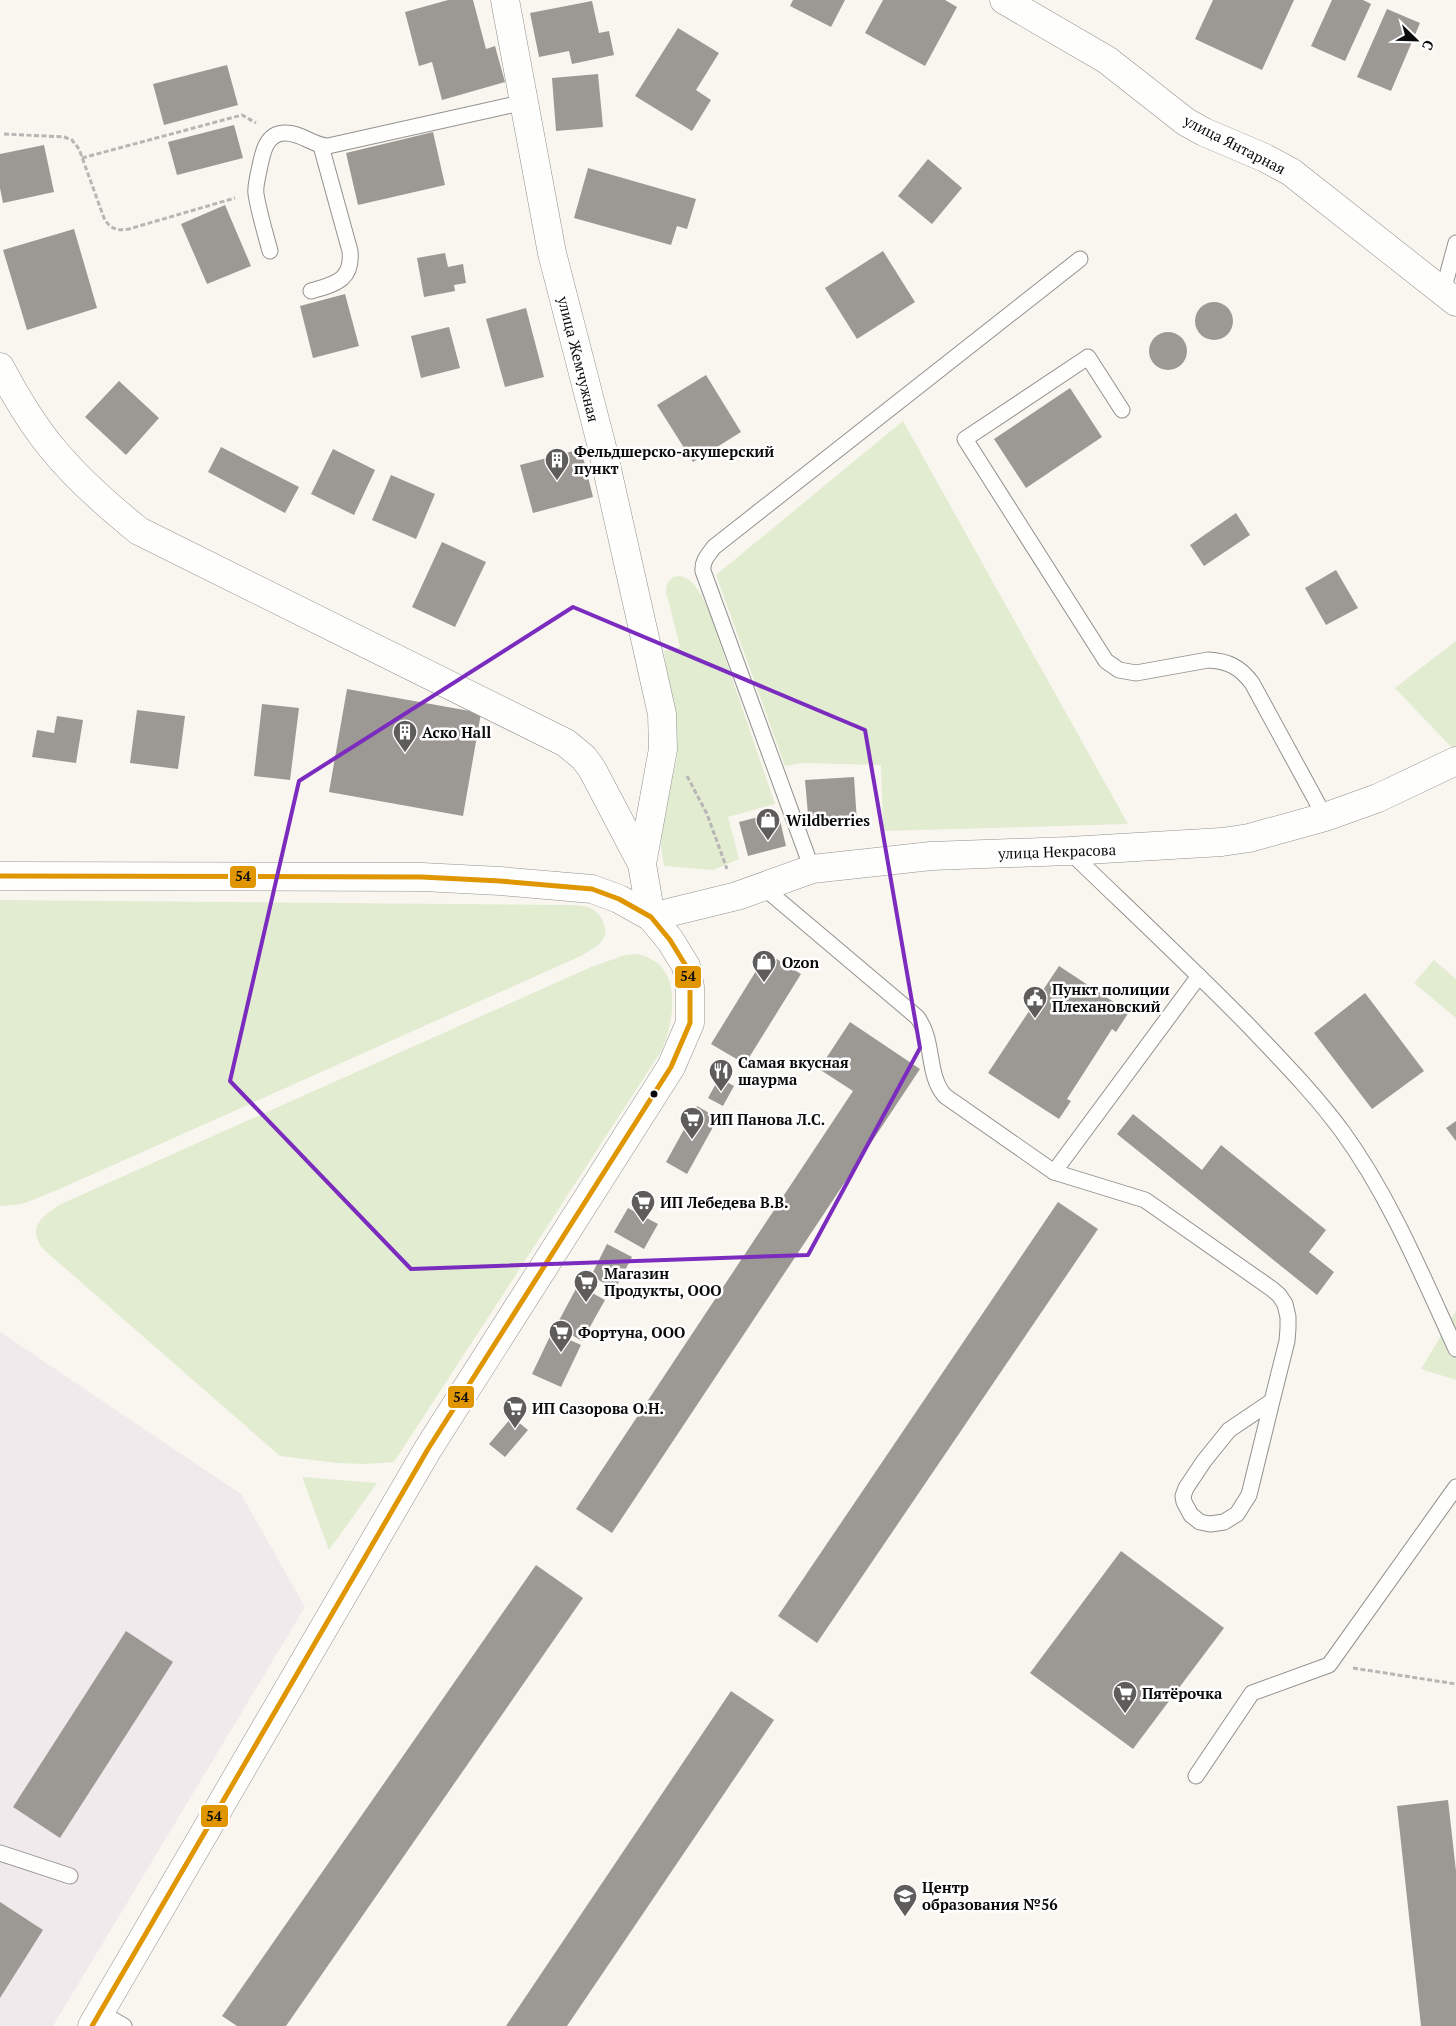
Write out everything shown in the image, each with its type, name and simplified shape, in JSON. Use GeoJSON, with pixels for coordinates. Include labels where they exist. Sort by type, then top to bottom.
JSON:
{"type":"FeatureCollection","features":[{"type":"Feature","properties":{"kind":"street","name":"улица Жемчужная"},"geometry":{"type":"LineString","coordinates":[[505,0],[552,253],[602,448],[662,714],[663,749],[642,864]]}},
{"type":"Feature","properties":{"kind":"street","name":"улица Янтарная"},"geometry":{"type":"LineString","coordinates":[[1004,0],[1107,60],[1186,122],[1291,172],[1449,296]]}},
{"type":"Feature","properties":{"kind":"street"},"geometry":{"type":"LineString","coordinates":[[0,367],[25,411],[52,449],[106,503],[139,531],[575,749],[592,768],[642,864],[651,917]]}},
{"type":"Feature","properties":{"kind":"street","name":"улица Некрасова"},"geometry":{"type":"LineString","coordinates":[[651,917],[737,896],[812,869],[931,856],[1069,851],[1222,842],[1272,832],[1325,817],[1378,798],[1456,761]]}},
{"type":"Feature","properties":{"kind":"street"},"geometry":{"type":"LineString","coordinates":[[0,876],[422,878],[500,881],[592,889],[619,899],[651,917],[670,940],[686,966],[689,977],[690,1023],[678,1054],[428,1449],[96,2019]]}},
{"type":"Feature","properties":{"kind":"lane"},"geometry":{"type":"LineString","coordinates":[[270,251],[255,192],[264,150],[269,141],[276,135],[294,134],[305,137],[321,146],[525,102]]}},
{"type":"Feature","properties":{"kind":"lane"},"geometry":{"type":"LineString","coordinates":[[311,291],[341,281],[351,261],[350,251],[321,146]]}},
{"type":"Feature","properties":{"kind":"lane"},"geometry":{"type":"LineString","coordinates":[[1449,296],[1456,243]]}},
{"type":"Feature","properties":{"kind":"lane"},"geometry":{"type":"LineString","coordinates":[[812,869],[703,571],[702,565],[705,558],[714,547],[1080,259]]}},
{"type":"Feature","properties":{"kind":"lane"},"geometry":{"type":"LineString","coordinates":[[1122,410],[1088,357],[965,439],[1106,662],[1119,670],[1136,673],[1208,660],[1220,661],[1237,668],[1252,683],[1325,817]]}},
{"type":"Feature","properties":{"kind":"lane"},"geometry":{"type":"LineString","coordinates":[[1069,851],[1198,976],[1286,1065],[1317,1099],[1343,1132],[1371,1175],[1395,1221],[1456,1349]]}},
{"type":"Feature","properties":{"kind":"lane"},"geometry":{"type":"LineString","coordinates":[[763,887],[917,1017],[925,1031],[938,1086],[945,1096],[1054,1172],[1146,1200],[1279,1295],[1287,1311],[1288,1328],[1272,1401],[1249,1494],[1237,1514],[1224,1522],[1210,1524],[1200,1522],[1191,1514],[1184,1502],[1183,1496],[1186,1488],[1204,1461],[1229,1430],[1272,1401]]}},
{"type":"Feature","properties":{"kind":"lane"},"geometry":{"type":"LineString","coordinates":[[1054,1172],[1198,976]]}},
{"type":"Feature","properties":{"kind":"lane"},"geometry":{"type":"LineString","coordinates":[[1196,1776],[1252,1693],[1329,1664],[1456,1487]]}},
{"type":"Feature","properties":{"kind":"lane"},"geometry":{"type":"LineString","coordinates":[[0,1853],[70,1876]]}},
{"type":"Feature","properties":{"kind":"lane"},"geometry":{"type":"LineString","coordinates":[[96,2019],[124,2026]]}},
{"type":"Feature","properties":{"kind":"path"},"geometry":{"type":"LineString","coordinates":[[82,158],[242,115],[276,135]]}},
{"type":"Feature","properties":{"kind":"path"},"geometry":{"type":"LineString","coordinates":[[4,134],[68,138],[76,144],[104,218],[110,227],[116,230],[129,229],[255,192]]}},
{"type":"Feature","properties":{"kind":"path"},"geometry":{"type":"LineString","coordinates":[[686,774],[707,814],[737,896]]}},
{"type":"Feature","properties":{"kind":"path"},"geometry":{"type":"LineString","coordinates":[[1329,1664],[1456,1684]]}},
{"type":"Feature","properties":{"kind":"highlighted area"},"geometry":{"type":"Polygon","coordinates":[[[573,607],[865,730],[920,1048],[808,1255],[411,1269],[230,1081],[299,781],[573,607]]]}},
{"type":"Feature","properties":{"kind":"shaded area"},"geometry":{"type":"Polygon","coordinates":[[[0,1332],[241,1494],[305,1607],[53,2026],[0,2026],[0,1332]]]}},
{"type":"Feature","properties":{"kind":"green space"},"geometry":{"type":"Polygon","coordinates":[[[903,421],[1128,824],[883,831],[881,765],[803,763],[785,766],[716,575],[903,421]]]}},
{"type":"Feature","properties":{"kind":"green space"},"geometry":{"type":"Polygon","coordinates":[[[679,576],[694,585],[709,611],[775,804],[728,817],[739,859],[713,870],[664,866],[661,847],[662,820],[677,758],[664,651],[680,647],[666,592],[667,584],[673,577],[679,576]]]}},
{"type":"Feature","properties":{"kind":"green space"},"geometry":{"type":"Polygon","coordinates":[[[1456,641],[1456,752],[1395,688],[1456,641]]]}},
{"type":"Feature","properties":{"kind":"green space"},"geometry":{"type":"Polygon","coordinates":[[[0,900],[573,905],[593,909],[600,915],[606,931],[600,942],[583,955],[55,1191],[22,1204],[0,1206],[0,900]]]}},
{"type":"Feature","properties":{"kind":"green space"},"geometry":{"type":"Polygon","coordinates":[[[635,954],[651,959],[661,967],[668,978],[672,992],[670,1022],[662,1050],[394,1462],[366,1464],[337,1463],[280,1456],[43,1249],[38,1241],[36,1228],[38,1223],[59,1205],[591,967],[625,955],[635,954]]]}},
{"type":"Feature","properties":{"kind":"green space"},"geometry":{"type":"Polygon","coordinates":[[[1434,960],[1456,979],[1456,1018],[1414,983],[1434,960]]]}},
{"type":"Feature","properties":{"kind":"green space"},"geometry":{"type":"Polygon","coordinates":[[[1456,1311],[1456,1380],[1421,1369],[1456,1311]]]}},
{"type":"Feature","properties":{"kind":"green space"},"geometry":{"type":"Polygon","coordinates":[[[302,1477],[377,1483],[329,1550],[302,1477]]]}},
{"type":"Feature","properties":{"kind":"building"},"geometry":{"type":"Polygon","coordinates":[[[448,0],[473,0],[486,49],[495,46],[505,82],[442,100],[432,62],[419,66],[405,12],[448,0]]]}},
{"type":"Feature","properties":{"kind":"building"},"geometry":{"type":"Polygon","coordinates":[[[793,0],[845,0],[831,27],[790,6],[793,0]]]}},
{"type":"Feature","properties":{"kind":"building"},"geometry":{"type":"Polygon","coordinates":[[[883,0],[945,0],[957,7],[925,66],[865,33],[883,0]]]}},
{"type":"Feature","properties":{"kind":"building"},"geometry":{"type":"Polygon","coordinates":[[[1213,0],[1294,0],[1262,70],[1195,39],[1213,0]]]}},
{"type":"Feature","properties":{"kind":"building"},"geometry":{"type":"Polygon","coordinates":[[[1332,0],[1363,0],[1371,4],[1345,61],[1311,46],[1332,0]]]}},
{"type":"Feature","properties":{"kind":"building"},"geometry":{"type":"Polygon","coordinates":[[[592,1],[599,33],[609,31],[614,55],[572,64],[569,51],[539,57],[530,13],[592,1]]]}},
{"type":"Feature","properties":{"kind":"building"},"geometry":{"type":"Polygon","coordinates":[[[1387,9],[1420,23],[1391,91],[1357,77],[1387,9]]]}},
{"type":"Feature","properties":{"kind":"building"},"geometry":{"type":"Polygon","coordinates":[[[678,28],[719,53],[696,90],[711,100],[692,131],[635,96],[678,28]]]}},
{"type":"Feature","properties":{"kind":"building"},"geometry":{"type":"Polygon","coordinates":[[[227,65],[238,105],[164,125],[153,84],[227,65]]]}},
{"type":"Feature","properties":{"kind":"building"},"geometry":{"type":"Polygon","coordinates":[[[598,74],[603,127],[556,131],[552,78],[598,74]]]}},
{"type":"Feature","properties":{"kind":"building"},"geometry":{"type":"Polygon","coordinates":[[[234,125],[243,158],[177,175],[168,142],[234,125]]]}},
{"type":"Feature","properties":{"kind":"building"},"geometry":{"type":"Polygon","coordinates":[[[433,132],[445,185],[358,205],[346,153],[433,132]]]}},
{"type":"Feature","properties":{"kind":"building"},"geometry":{"type":"Polygon","coordinates":[[[44,145],[54,192],[3,203],[0,188],[0,154],[44,145]]]}},
{"type":"Feature","properties":{"kind":"building"},"geometry":{"type":"Polygon","coordinates":[[[928,159],[962,188],[932,224],[898,196],[928,159]]]}},
{"type":"Feature","properties":{"kind":"building"},"geometry":{"type":"Polygon","coordinates":[[[588,168],[696,199],[687,229],[677,226],[671,245],[574,218],[588,168]]]}},
{"type":"Feature","properties":{"kind":"building"},"geometry":{"type":"Polygon","coordinates":[[[225,205],[251,266],[207,284],[181,224],[225,205]]]}},
{"type":"Feature","properties":{"kind":"building"},"geometry":{"type":"Polygon","coordinates":[[[74,229],[97,308],[27,330],[3,250],[74,229]]]}},
{"type":"Feature","properties":{"kind":"building"},"geometry":{"type":"Polygon","coordinates":[[[883,251],[915,302],[857,339],[825,288],[883,251]]]}},
{"type":"Feature","properties":{"kind":"building"},"geometry":{"type":"Polygon","coordinates":[[[445,253],[448,267],[463,264],[466,283],[454,285],[455,291],[424,297],[417,258],[445,253]]]}},
{"type":"Feature","properties":{"kind":"building"},"geometry":{"type":"Polygon","coordinates":[[[345,294],[359,346],[313,358],[300,306],[345,294]]]}},
{"type":"Feature","properties":{"kind":"building"},"geometry":{"type":"Polygon","coordinates":[[[1214,302],[1227,308],[1233,321],[1227,334],[1214,340],[1201,334],[1195,321],[1201,308],[1214,302]]]}},
{"type":"Feature","properties":{"kind":"building"},"geometry":{"type":"Polygon","coordinates":[[[526,308],[544,377],[505,387],[486,319],[526,308]]]}},
{"type":"Feature","properties":{"kind":"building"},"geometry":{"type":"Polygon","coordinates":[[[449,327],[460,368],[421,378],[411,336],[449,327]]]}},
{"type":"Feature","properties":{"kind":"building"},"geometry":{"type":"Polygon","coordinates":[[[1168,332],[1181,338],[1187,351],[1181,364],[1168,370],[1155,364],[1149,351],[1155,338],[1168,332]]]}},
{"type":"Feature","properties":{"kind":"building"},"geometry":{"type":"Polygon","coordinates":[[[706,375],[741,432],[693,462],[657,405],[706,375]]]}},
{"type":"Feature","properties":{"kind":"building"},"geometry":{"type":"Polygon","coordinates":[[[119,381],[159,418],[126,455],[85,417],[119,381]]]}},
{"type":"Feature","properties":{"kind":"building"},"geometry":{"type":"Polygon","coordinates":[[[1070,388],[1102,437],[1026,488],[994,439],[1070,388]]]}},
{"type":"Feature","properties":{"kind":"building"},"geometry":{"type":"Polygon","coordinates":[[[221,447],[299,487],[285,513],[208,472],[221,447]]]}},
{"type":"Feature","properties":{"kind":"building"},"geometry":{"type":"Polygon","coordinates":[[[333,449],[375,470],[354,515],[311,494],[333,449]]]}},
{"type":"Feature","properties":{"kind":"building","name":"Фельдшерско-акушерский пункт"},"geometry":{"type":"Polygon","coordinates":[[[581,449],[593,497],[533,513],[520,465],[581,449]]]}},
{"type":"Feature","properties":{"kind":"building"},"geometry":{"type":"Polygon","coordinates":[[[391,475],[435,494],[416,539],[372,520],[391,475]]]}},
{"type":"Feature","properties":{"kind":"building"},"geometry":{"type":"Polygon","coordinates":[[[1236,513],[1250,535],[1204,566],[1190,545],[1236,513]]]}},
{"type":"Feature","properties":{"kind":"building"},"geometry":{"type":"Polygon","coordinates":[[[442,542],[486,562],[455,627],[412,607],[442,542]]]}},
{"type":"Feature","properties":{"kind":"building"},"geometry":{"type":"Polygon","coordinates":[[[1336,570],[1358,608],[1326,625],[1305,588],[1336,570]]]}},
{"type":"Feature","properties":{"kind":"building","name":"Аско Hall"},"geometry":{"type":"Polygon","coordinates":[[[347,689],[481,713],[463,816],[329,792],[347,689]]]}},
{"type":"Feature","properties":{"kind":"building"},"geometry":{"type":"Polygon","coordinates":[[[262,704],[299,708],[290,780],[254,776],[262,704]]]}},
{"type":"Feature","properties":{"kind":"building"},"geometry":{"type":"Polygon","coordinates":[[[137,710],[185,716],[178,769],[130,763],[137,710]]]}},
{"type":"Feature","properties":{"kind":"building"},"geometry":{"type":"Polygon","coordinates":[[[57,716],[83,720],[76,763],[32,757],[37,730],[54,733],[57,716]]]}},
{"type":"Feature","properties":{"kind":"building"},"geometry":{"type":"Polygon","coordinates":[[[854,777],[857,822],[837,824],[837,826],[809,826],[805,780],[854,777]]]}},
{"type":"Feature","properties":{"kind":"building"},"geometry":{"type":"Polygon","coordinates":[[[778,812],[786,846],[748,856],[739,822],[778,812]]]}},
{"type":"Feature","properties":{"kind":"building"},"geometry":{"type":"Polygon","coordinates":[[[767,953],[801,974],[745,1064],[711,1044],[767,953]]]}},
{"type":"Feature","properties":{"kind":"building"},"geometry":{"type":"Polygon","coordinates":[[[1059,966],[1129,1012],[1116,1032],[1112,1029],[1067,1099],[1071,1101],[1059,1119],[988,1073],[1059,966]]]}},
{"type":"Feature","properties":{"kind":"building"},"geometry":{"type":"Polygon","coordinates":[[[1365,993],[1424,1071],[1372,1109],[1314,1033],[1365,993]]]}},
{"type":"Feature","properties":{"kind":"building"},"geometry":{"type":"Polygon","coordinates":[[[850,1022],[920,1069],[612,1533],[576,1509],[853,1091],[819,1069],[850,1022]]]}},
{"type":"Feature","properties":{"kind":"building","name":"Самая вкусная шаурма"},"geometry":{"type":"Polygon","coordinates":[[[719,1078],[734,1086],[723,1106],[708,1098],[719,1078]]]}},
{"type":"Feature","properties":{"kind":"building","name":"ИП Панова Л.С."},"geometry":{"type":"Polygon","coordinates":[[[697,1106],[718,1118],[687,1174],[666,1162],[697,1106]]]}},
{"type":"Feature","properties":{"kind":"building"},"geometry":{"type":"Polygon","coordinates":[[[1133,1114],[1202,1170],[1221,1145],[1326,1230],[1309,1252],[1334,1272],[1317,1295],[1117,1134],[1133,1114]]]}},
{"type":"Feature","properties":{"kind":"building"},"geometry":{"type":"Polygon","coordinates":[[[1456,1121],[1456,1141],[1446,1128],[1456,1121]]]}},
{"type":"Feature","properties":{"kind":"building"},"geometry":{"type":"Polygon","coordinates":[[[1058,1202],[1098,1229],[817,1643],[778,1616],[1058,1202]]]}},
{"type":"Feature","properties":{"kind":"building"},"geometry":{"type":"Polygon","coordinates":[[[628,1208],[658,1224],[644,1249],[614,1232],[628,1208]]]}},
{"type":"Feature","properties":{"kind":"building"},"geometry":{"type":"Polygon","coordinates":[[[607,1244],[632,1257],[615,1289],[591,1276],[607,1244]]]}},
{"type":"Feature","properties":{"kind":"building"},"geometry":{"type":"Polygon","coordinates":[[[578,1285],[605,1300],[582,1341],[556,1326],[578,1285]]]}},
{"type":"Feature","properties":{"kind":"building"},"geometry":{"type":"Polygon","coordinates":[[[552,1332],[581,1345],[561,1387],[532,1374],[552,1332]]]}},
{"type":"Feature","properties":{"kind":"building"},"geometry":{"type":"Polygon","coordinates":[[[512,1417],[528,1430],[505,1457],[489,1444],[512,1417]]]}},
{"type":"Feature","properties":{"kind":"building"},"geometry":{"type":"Polygon","coordinates":[[[1121,1551],[1224,1628],[1133,1749],[1030,1673],[1121,1551]]]}},
{"type":"Feature","properties":{"kind":"building"},"geometry":{"type":"Polygon","coordinates":[[[536,1565],[583,1598],[286,2026],[237,2026],[222,2016],[536,1565]]]}},
{"type":"Feature","properties":{"kind":"building"},"geometry":{"type":"Polygon","coordinates":[[[126,1631],[173,1662],[60,1838],[13,1807],[126,1631]]]}},
{"type":"Feature","properties":{"kind":"building"},"geometry":{"type":"Polygon","coordinates":[[[731,1691],[774,1720],[567,2026],[506,2026],[731,1691]]]}},
{"type":"Feature","properties":{"kind":"building"},"geometry":{"type":"Polygon","coordinates":[[[1448,1800],[1456,1871],[1456,2026],[1421,2026],[1397,1806],[1448,1800]]]}},
{"type":"Feature","properties":{"kind":"building"},"geometry":{"type":"Polygon","coordinates":[[[0,1902],[43,1930],[0,1998],[0,1902]]]}},
{"type":"Feature","properties":{"kind":"transit line","name":"54"},"geometry":{"type":"LineString","coordinates":[[0,876],[422,877],[500,881],[592,889],[619,899],[651,917],[670,940],[686,966],[690,987],[690,1023],[671,1067],[428,1449],[92,2026]]}},
{"type":"Feature","properties":{"kind":"place","name":"Фельдшерско-акушерский пункт"},"geometry":{"type":"Point","coordinates":[557,481]}},
{"type":"Feature","properties":{"kind":"place","name":"Аско Hall"},"geometry":{"type":"Point","coordinates":[405,753]}},
{"type":"Feature","properties":{"kind":"place","name":"Wildberries"},"geometry":{"type":"Point","coordinates":[768,841]}},
{"type":"Feature","properties":{"kind":"place","name":"Ozon"},"geometry":{"type":"Point","coordinates":[764,983]}},
{"type":"Feature","properties":{"kind":"place","name":"Пункт полиции Плехановский"},"geometry":{"type":"Point","coordinates":[1035,1019]}},
{"type":"Feature","properties":{"kind":"place","name":"Самая вкусная шаурма"},"geometry":{"type":"Point","coordinates":[721,1092]}},
{"type":"Feature","properties":{"kind":"place","name":"ИП Панова Л.С."},"geometry":{"type":"Point","coordinates":[692,1140]}},
{"type":"Feature","properties":{"kind":"place","name":"ИП Лебедева В.В."},"geometry":{"type":"Point","coordinates":[643,1223]}},
{"type":"Feature","properties":{"kind":"place","name":"Магазин Продукты, ООО"},"geometry":{"type":"Point","coordinates":[586,1303]}},
{"type":"Feature","properties":{"kind":"place","name":"Фортуна, ООО"},"geometry":{"type":"Point","coordinates":[561,1353]}},
{"type":"Feature","properties":{"kind":"place","name":"ИП Сазорова О.Н."},"geometry":{"type":"Point","coordinates":[515,1429]}},
{"type":"Feature","properties":{"kind":"place","name":"Пятёрочка"},"geometry":{"type":"Point","coordinates":[1125,1714]}},
{"type":"Feature","properties":{"kind":"place","name":"Центр образования №56"},"geometry":{"type":"Point","coordinates":[905,1917]}}]}
